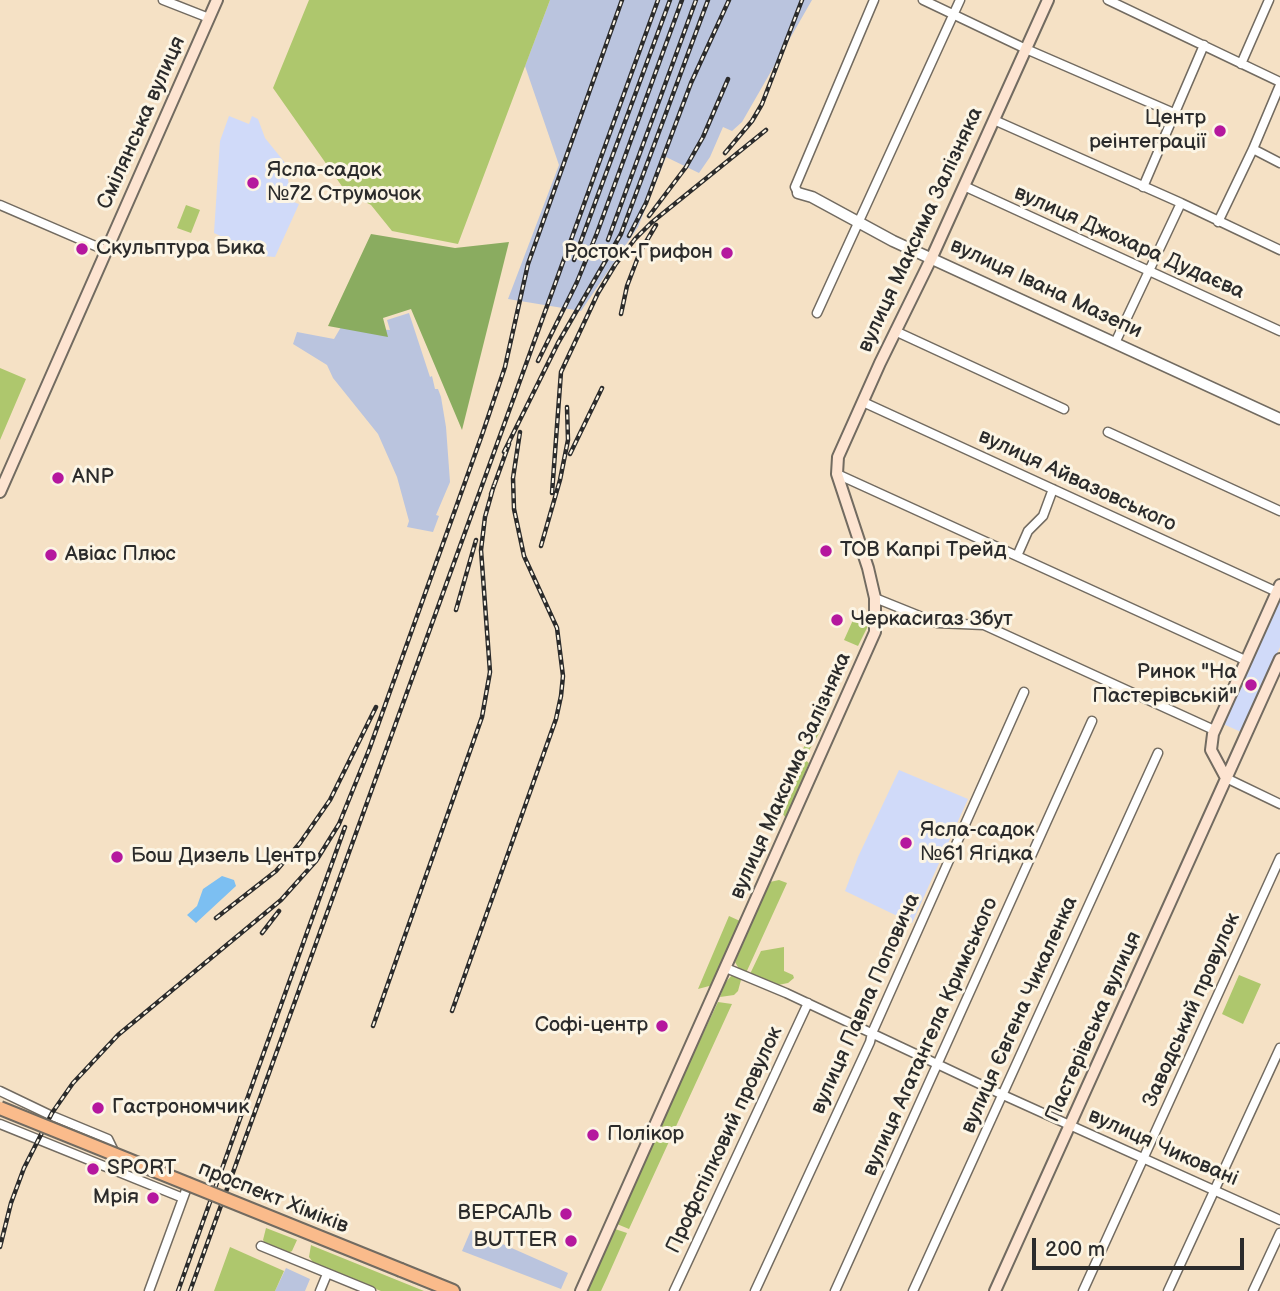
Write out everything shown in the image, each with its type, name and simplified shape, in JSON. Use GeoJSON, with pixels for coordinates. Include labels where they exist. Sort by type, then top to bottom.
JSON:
{"type":"FeatureCollection","features":[{"type":"Feature","properties":{"kind":"main road","name":"Смілянська вулиця"},"geometry":{"type":"LineString","coordinates":[[0,492],[217,0]]}},
{"type":"Feature","properties":{"kind":"main road","name":"вулиця Максима Залізняка"},"geometry":{"type":"LineString","coordinates":[[581,1291],[875,632],[875,598],[837,474],[838,457],[1048,0]]}},
{"type":"Feature","properties":{"kind":"main road"},"geometry":{"type":"LineString","coordinates":[[1226,778],[1210,750],[1214,730],[1278,588]]}},
{"type":"Feature","properties":{"kind":"main road","name":"Пастерівська вулиця"},"geometry":{"type":"LineString","coordinates":[[995,1291],[1280,659]]}},
{"type":"Feature","properties":{"kind":"main road","name":"проспект Хіміків"},"geometry":{"type":"LineString","coordinates":[[0,1108],[453,1291]]}},
{"type":"Feature","properties":{"kind":"street"},"geometry":{"type":"LineString","coordinates":[[163,0],[209,18]]}},
{"type":"Feature","properties":{"kind":"street"},"geometry":{"type":"LineString","coordinates":[[798,193],[795,187],[874,0]]}},
{"type":"Feature","properties":{"kind":"street"},"geometry":{"type":"LineString","coordinates":[[923,0],[1026,50],[1175,114]]}},
{"type":"Feature","properties":{"kind":"street"},"geometry":{"type":"LineString","coordinates":[[817,313],[960,0]]}},
{"type":"Feature","properties":{"kind":"street"},"geometry":{"type":"LineString","coordinates":[[1108,0],[1280,83],[1253,149],[1218,222]]}},
{"type":"Feature","properties":{"kind":"street"},"geometry":{"type":"LineString","coordinates":[[1241,64],[1269,0]]}},
{"type":"Feature","properties":{"kind":"street"},"geometry":{"type":"LineString","coordinates":[[1143,187],[1204,45]]}},
{"type":"Feature","properties":{"kind":"street"},"geometry":{"type":"LineString","coordinates":[[994,120],[1280,250]]}},
{"type":"Feature","properties":{"kind":"street"},"geometry":{"type":"LineString","coordinates":[[1253,149],[1280,163]]}},
{"type":"Feature","properties":{"kind":"street","name":"вулиця Джохара Дудаєва"},"geometry":{"type":"LineString","coordinates":[[964,186],[1280,331]]}},
{"type":"Feature","properties":{"kind":"street","name":"вулиця Івана Мазепи"},"geometry":{"type":"LineString","coordinates":[[798,193],[812,197],[894,241],[1280,419]]}},
{"type":"Feature","properties":{"kind":"street"},"geometry":{"type":"LineString","coordinates":[[1115,343],[1181,203]]}},
{"type":"Feature","properties":{"kind":"street"},"geometry":{"type":"LineString","coordinates":[[0,205],[107,251]]}},
{"type":"Feature","properties":{"kind":"street"},"geometry":{"type":"LineString","coordinates":[[895,331],[1064,410]]}},
{"type":"Feature","properties":{"kind":"street","name":"вулиця Айвазовського"},"geometry":{"type":"LineString","coordinates":[[863,402],[1278,588]]}},
{"type":"Feature","properties":{"kind":"street"},"geometry":{"type":"LineString","coordinates":[[1108,432],[1280,511]]}},
{"type":"Feature","properties":{"kind":"street"},"geometry":{"type":"LineString","coordinates":[[837,474],[1245,660]]}},
{"type":"Feature","properties":{"kind":"street"},"geometry":{"type":"LineString","coordinates":[[1017,556],[1028,531],[1043,516],[1053,489]]}},
{"type":"Feature","properties":{"kind":"street"},"geometry":{"type":"LineString","coordinates":[[875,598],[937,623],[984,625],[1214,730]]}},
{"type":"Feature","properties":{"kind":"street","name":"вулиця Павла Поповича"},"geometry":{"type":"LineString","coordinates":[[755,1291],[870,1042],[872,1032],[1024,692]]}},
{"type":"Feature","properties":{"kind":"street","name":"вулиця Агатангела Кримського"},"geometry":{"type":"LineString","coordinates":[[835,1291],[1092,721]]}},
{"type":"Feature","properties":{"kind":"street","name":"вулиця Євгена Чикаленка"},"geometry":{"type":"LineString","coordinates":[[913,1291],[1158,753]]}},
{"type":"Feature","properties":{"kind":"street"},"geometry":{"type":"LineString","coordinates":[[1226,778],[1280,804]]}},
{"type":"Feature","properties":{"kind":"street","name":"Заводський провулок"},"geometry":{"type":"LineString","coordinates":[[1083,1291],[1280,858]]}},
{"type":"Feature","properties":{"kind":"street","name":"вулиця Чиковані"},"geometry":{"type":"LineString","coordinates":[[726,968],[872,1032],[937,1065],[1280,1220]]}},
{"type":"Feature","properties":{"kind":"street","name":"Профспілковий провулок"},"geometry":{"type":"LineString","coordinates":[[674,1291],[808,1003]]}},
{"type":"Feature","properties":{"kind":"street"},"geometry":{"type":"LineString","coordinates":[[1168,1291],[1280,1048]]}},
{"type":"Feature","properties":{"kind":"street"},"geometry":{"type":"LineString","coordinates":[[0,1091],[108,1139],[125,1174]]}},
{"type":"Feature","properties":{"kind":"street"},"geometry":{"type":"LineString","coordinates":[[0,1124],[183,1198]]}},
{"type":"Feature","properties":{"kind":"street"},"geometry":{"type":"LineString","coordinates":[[114,1151],[189,1181],[149,1291]]}},
{"type":"Feature","properties":{"kind":"street"},"geometry":{"type":"LineString","coordinates":[[161,1189],[166,1172]]}},
{"type":"Feature","properties":{"kind":"street"},"geometry":{"type":"LineString","coordinates":[[1253,1291],[1280,1233]]}},
{"type":"Feature","properties":{"kind":"street"},"geometry":{"type":"LineString","coordinates":[[261,1246],[371,1291]]}},
{"type":"Feature","properties":{"kind":"street"},"geometry":{"type":"LineString","coordinates":[[320,1291],[327,1274]]}},
{"type":"Feature","properties":{"kind":"shaded area"},"geometry":{"type":"Polygon","coordinates":[[[550,0],[812,0],[742,122],[732,131],[723,127],[710,157],[699,173],[666,157],[638,227],[581,311],[508,299],[559,165],[525,66],[550,0]]]}},
{"type":"Feature","properties":{"kind":"shaded area","name":"Ясла-садок №72 Струмочок"},"geometry":{"type":"Polygon","coordinates":[[[229,116],[249,124],[252,116],[258,119],[265,138],[286,164],[291,201],[299,204],[275,257],[263,256],[214,233],[220,141],[229,116]]]}},
{"type":"Feature","properties":{"kind":"shaded area"},"geometry":{"type":"Polygon","coordinates":[[[409,313],[430,377],[432,376],[435,389],[438,389],[441,397],[446,427],[450,482],[436,515],[439,516],[433,532],[407,527],[409,521],[397,477],[378,434],[333,378],[327,365],[293,344],[297,332],[334,339],[341,327],[390,330],[387,320],[409,313]]]}},
{"type":"Feature","properties":{"kind":"shaded area","name":"Ринок \"На Пастерівській\""},"geometry":{"type":"Polygon","coordinates":[[[1280,595],[1280,647],[1241,732],[1221,723],[1280,595]]]}},
{"type":"Feature","properties":{"kind":"shaded area","name":"Ясла-садок №61 Ягідка"},"geometry":{"type":"Polygon","coordinates":[[[899,770],[968,799],[912,923],[845,891],[899,770]]]}},
{"type":"Feature","properties":{"kind":"shaded area"},"geometry":{"type":"Polygon","coordinates":[[[471,1230],[568,1273],[561,1289],[462,1251],[471,1230]]]}},
{"type":"Feature","properties":{"kind":"shaded area"},"geometry":{"type":"Polygon","coordinates":[[[286,1268],[310,1279],[305,1291],[275,1291],[286,1268]]]}},
{"type":"Feature","properties":{"kind":"green space"},"geometry":{"type":"Polygon","coordinates":[[[309,0],[550,0],[458,244],[392,231],[371,205],[346,192],[273,88],[309,0]]]}},
{"type":"Feature","properties":{"kind":"green space"},"geometry":{"type":"Polygon","coordinates":[[[186,205],[200,210],[191,233],[177,228],[186,205]]]}},
{"type":"Feature","properties":{"kind":"green space"},"geometry":{"type":"Polygon","coordinates":[[[371,234],[455,248],[509,242],[462,430],[411,309],[383,318],[388,337],[328,326],[371,234]]]}},
{"type":"Feature","properties":{"kind":"green space"},"geometry":{"type":"Polygon","coordinates":[[[0,368],[26,379],[0,440],[0,368]]]}},
{"type":"Feature","properties":{"kind":"green space"},"geometry":{"type":"Polygon","coordinates":[[[853,620],[868,626],[858,646],[844,640],[853,620]]]}},
{"type":"Feature","properties":{"kind":"green space"},"geometry":{"type":"Polygon","coordinates":[[[813,726],[821,730],[804,759],[809,763],[802,780],[802,789],[785,817],[783,814],[797,782],[791,777],[813,726]]]}},
{"type":"Feature","properties":{"kind":"green space"},"geometry":{"type":"Polygon","coordinates":[[[779,880],[787,883],[746,973],[739,969],[735,962],[770,882],[779,880]]]}},
{"type":"Feature","properties":{"kind":"green space"},"geometry":{"type":"Polygon","coordinates":[[[729,916],[740,921],[740,926],[713,985],[698,989],[729,916]]]}},
{"type":"Feature","properties":{"kind":"green space"},"geometry":{"type":"Polygon","coordinates":[[[784,947],[784,971],[794,978],[788,983],[778,985],[750,974],[761,951],[784,947]]]}},
{"type":"Feature","properties":{"kind":"green space"},"geometry":{"type":"Polygon","coordinates":[[[732,975],[740,977],[738,991],[734,995],[720,997],[725,983],[732,975]]]}},
{"type":"Feature","properties":{"kind":"green space"},"geometry":{"type":"Polygon","coordinates":[[[1239,975],[1261,984],[1243,1024],[1222,1014],[1239,975]]]}},
{"type":"Feature","properties":{"kind":"green space"},"geometry":{"type":"Polygon","coordinates":[[[718,1002],[732,1004],[629,1229],[617,1224],[683,1076],[718,1002]]]}},
{"type":"Feature","properties":{"kind":"green space"},"geometry":{"type":"Polygon","coordinates":[[[266,1228],[297,1240],[292,1251],[288,1253],[265,1243],[263,1240],[266,1228]]]}},
{"type":"Feature","properties":{"kind":"green space"},"geometry":{"type":"Polygon","coordinates":[[[615,1229],[627,1233],[607,1278],[601,1291],[587,1291],[615,1229]]]}},
{"type":"Feature","properties":{"kind":"green space"},"geometry":{"type":"Polygon","coordinates":[[[311,1245],[424,1291],[381,1291],[315,1265],[309,1257],[311,1245]]]}},
{"type":"Feature","properties":{"kind":"green space"},"geometry":{"type":"Polygon","coordinates":[[[230,1247],[284,1271],[275,1291],[214,1291],[230,1247]]]}},
{"type":"Feature","properties":{"kind":"water"},"geometry":{"type":"Polygon","coordinates":[[[222,876],[234,880],[236,886],[196,923],[187,915],[197,906],[203,889],[222,876]]]}},
{"type":"Feature","properties":{"kind":"railway"},"geometry":{"type":"LineString","coordinates":[[0,1247],[11,1203],[24,1168],[52,1113],[73,1083],[118,1035],[281,900],[316,861],[339,824],[369,750],[483,432],[505,367],[528,264],[622,0]]}},
{"type":"Feature","properties":{"kind":"railway"},"geometry":{"type":"LineString","coordinates":[[190,1291],[658,0]]}},
{"type":"Feature","properties":{"kind":"railway"},"geometry":{"type":"LineString","coordinates":[[574,260],[670,0]]}},
{"type":"Feature","properties":{"kind":"railway"},"geometry":{"type":"LineString","coordinates":[[538,361],[577,282],[597,233],[682,0]]}},
{"type":"Feature","properties":{"kind":"railway"},"geometry":{"type":"LineString","coordinates":[[608,240],[696,0]]}},
{"type":"Feature","properties":{"kind":"railway"},"geometry":{"type":"LineString","coordinates":[[504,452],[558,343],[621,234],[708,0]]}},
{"type":"Feature","properties":{"kind":"railway"},"geometry":{"type":"LineString","coordinates":[[629,236],[646,203],[691,83],[729,0]]}},
{"type":"Feature","properties":{"kind":"railway"},"geometry":{"type":"LineString","coordinates":[[725,153],[752,121],[762,104],[802,0]]}},
{"type":"Feature","properties":{"kind":"railway"},"geometry":{"type":"LineString","coordinates":[[649,216],[686,167],[703,137],[728,79]]}},
{"type":"Feature","properties":{"kind":"railway"},"geometry":{"type":"LineString","coordinates":[[552,493],[561,372],[598,293],[615,265],[651,223],[766,130]]}},
{"type":"Feature","properties":{"kind":"railway"},"geometry":{"type":"LineString","coordinates":[[621,314],[627,286],[640,252],[656,225]]}},
{"type":"Feature","properties":{"kind":"railway"},"geometry":{"type":"LineString","coordinates":[[570,454],[602,388]]}},
{"type":"Feature","properties":{"kind":"railway"},"geometry":{"type":"LineString","coordinates":[[541,546],[560,480],[568,440],[567,407]]}},
{"type":"Feature","properties":{"kind":"railway"},"geometry":{"type":"LineString","coordinates":[[452,1011],[556,719],[561,696],[563,676],[557,628],[524,556],[514,509],[513,478],[520,432]]}},
{"type":"Feature","properties":{"kind":"railway"},"geometry":{"type":"LineString","coordinates":[[491,494],[509,444]]}},
{"type":"Feature","properties":{"kind":"railway"},"geometry":{"type":"LineString","coordinates":[[373,1026],[482,717],[490,672],[481,550],[485,517],[494,485]]}},
{"type":"Feature","properties":{"kind":"railway"},"geometry":{"type":"LineString","coordinates":[[456,610],[476,540]]}},
{"type":"Feature","properties":{"kind":"railway"},"geometry":{"type":"LineString","coordinates":[[216,918],[276,871],[300,843],[330,800],[376,707]]}},
{"type":"Feature","properties":{"kind":"railway"},"geometry":{"type":"LineString","coordinates":[[178,1291],[345,827]]}},
{"type":"Feature","properties":{"kind":"railway"},"geometry":{"type":"LineString","coordinates":[[262,933],[279,911]]}},
{"type":"Feature","properties":{"kind":"place","name":"Центр реінтеграції"},"geometry":{"type":"Point","coordinates":[1220,131]}},
{"type":"Feature","properties":{"kind":"place","name":"Ясла-садок №72 Струмочок"},"geometry":{"type":"Point","coordinates":[253,183]}},
{"type":"Feature","properties":{"kind":"place","name":"Cкульптура Бика"},"geometry":{"type":"Point","coordinates":[82,249]}},
{"type":"Feature","properties":{"kind":"place","name":"Росток-Грифон"},"geometry":{"type":"Point","coordinates":[727,253]}},
{"type":"Feature","properties":{"kind":"place","name":"ANP"},"geometry":{"type":"Point","coordinates":[58,478]}},
{"type":"Feature","properties":{"kind":"place","name":"ТОВ Капрі Трейд"},"geometry":{"type":"Point","coordinates":[826,551]}},
{"type":"Feature","properties":{"kind":"place","name":"Авіас Плюс"},"geometry":{"type":"Point","coordinates":[51,555]}},
{"type":"Feature","properties":{"kind":"place","name":"Черкасигаз Збут"},"geometry":{"type":"Point","coordinates":[837,620]}},
{"type":"Feature","properties":{"kind":"place","name":"Ринок \"На Пастерівській\""},"geometry":{"type":"Point","coordinates":[1251,685]}},
{"type":"Feature","properties":{"kind":"place","name":"Ясла-садок №61 Ягідка"},"geometry":{"type":"Point","coordinates":[906,843]}},
{"type":"Feature","properties":{"kind":"place","name":"Бош Дизель Центр"},"geometry":{"type":"Point","coordinates":[117,857]}},
{"type":"Feature","properties":{"kind":"place","name":"Софі-центр"},"geometry":{"type":"Point","coordinates":[662,1026]}},
{"type":"Feature","properties":{"kind":"place","name":"Гастрономчик"},"geometry":{"type":"Point","coordinates":[98,1108]}},
{"type":"Feature","properties":{"kind":"place","name":"Полікор"},"geometry":{"type":"Point","coordinates":[593,1135]}},
{"type":"Feature","properties":{"kind":"place","name":"SPORT"},"geometry":{"type":"Point","coordinates":[93,1169]}},
{"type":"Feature","properties":{"kind":"place","name":"Мрія"},"geometry":{"type":"Point","coordinates":[153,1198]}},
{"type":"Feature","properties":{"kind":"place","name":"ВЕРСАЛЬ"},"geometry":{"type":"Point","coordinates":[566,1214]}},
{"type":"Feature","properties":{"kind":"place","name":"BUTTER"},"geometry":{"type":"Point","coordinates":[571,1241]}}]}
